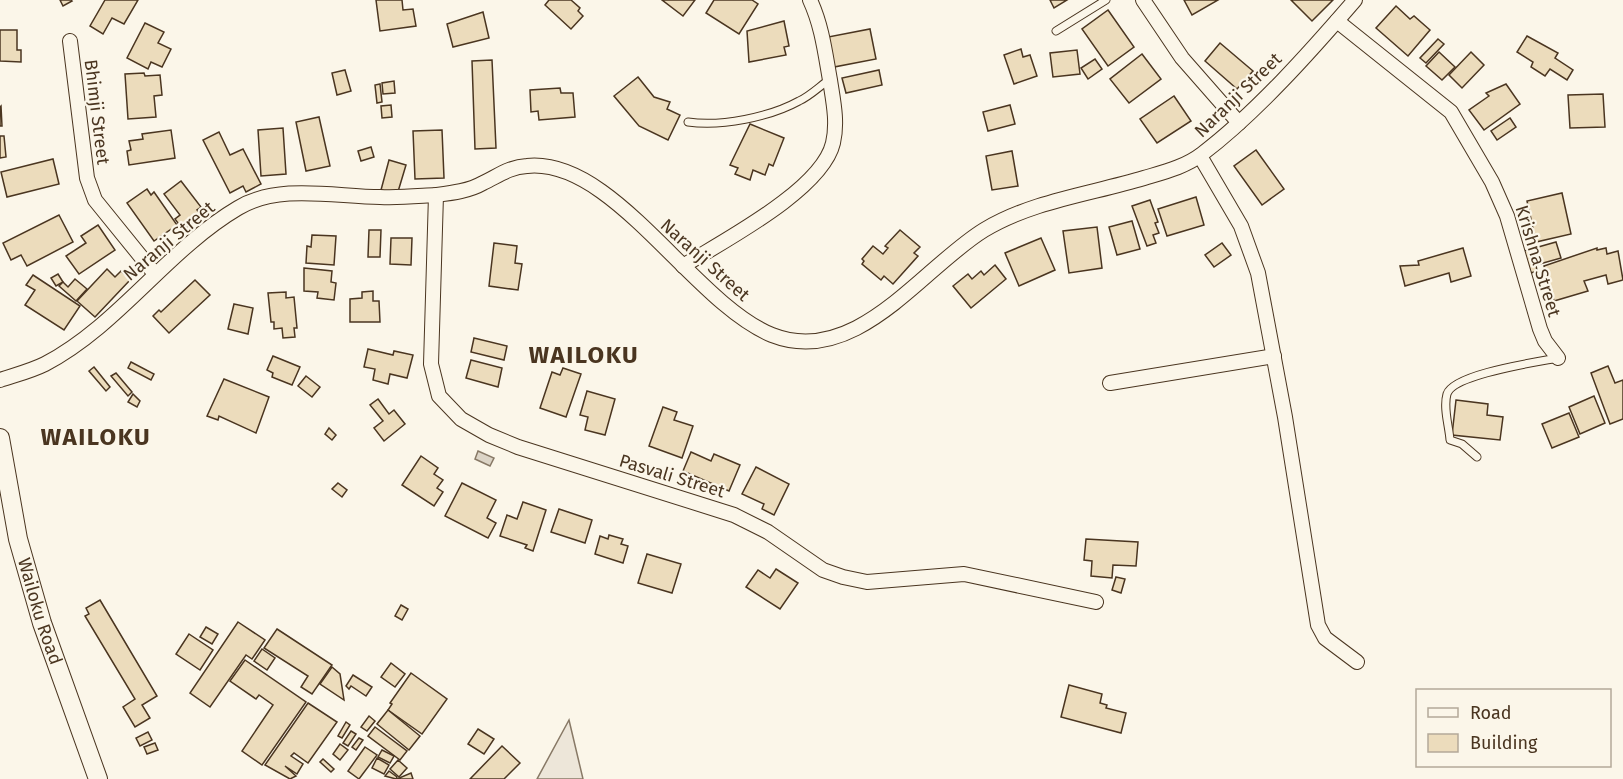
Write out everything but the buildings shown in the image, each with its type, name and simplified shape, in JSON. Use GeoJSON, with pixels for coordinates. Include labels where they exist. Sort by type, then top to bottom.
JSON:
{"type":"FeatureCollection","features":[{"type":"Feature","properties":{"kind":"street"},"geometry":{"type":"LineString","coordinates":[[683,266],[792,196],[813,175],[830,152],[834,141],[834,107],[823,33],[810,0]]}},
{"type":"Feature","properties":{"kind":"street"},"geometry":{"type":"LineString","coordinates":[[1143,0],[1182,58],[1239,123]]}},
{"type":"Feature","properties":{"kind":"street","name":"Naranji Street"},"geometry":{"type":"LineString","coordinates":[[0,380],[44,364],[58,356],[110,317],[155,274],[225,216],[243,205],[269,197],[289,195],[381,198],[455,193],[480,185],[510,168],[538,165],[552,167],[578,177],[613,200],[728,308],[774,336],[818,342],[854,329],[905,297],[941,262],[985,230],[1017,215],[1060,200],[1176,169],[1200,156],[1239,123],[1355,0]]}},
{"type":"Feature","properties":{"kind":"street","name":"Krishna Street"},"geometry":{"type":"LineString","coordinates":[[1337,21],[1451,112],[1492,182],[1507,216],[1540,329],[1558,358]]}},
{"type":"Feature","properties":{"kind":"street","name":"Bhimji Street"},"geometry":{"type":"LineString","coordinates":[[70,40],[87,178],[95,200],[155,274]]}},
{"type":"Feature","properties":{"kind":"street"},"geometry":{"type":"LineString","coordinates":[[1200,156],[1248,244],[1258,273],[1274,356],[1315,615],[1325,638],[1357,662]]}},
{"type":"Feature","properties":{"kind":"street","name":"Pasvali Street"},"geometry":{"type":"LineString","coordinates":[[436,195],[431,364],[439,396],[461,418],[489,435],[518,447],[734,515],[768,532],[823,570],[843,577],[867,582],[964,574],[1096,602]]}},
{"type":"Feature","properties":{"kind":"street"},"geometry":{"type":"LineString","coordinates":[[1110,383],[1274,356]]}},
{"type":"Feature","properties":{"kind":"street","name":"Wailoku Road"},"geometry":{"type":"LineString","coordinates":[[0,438],[18,539],[42,623],[98,779]]}},
{"type":"Feature","properties":{"kind":"lane"},"geometry":{"type":"LineString","coordinates":[[1056,31],[1106,0]]}},
{"type":"Feature","properties":{"kind":"lane"},"geometry":{"type":"LineString","coordinates":[[688,122],[721,123],[762,114],[799,102],[830,79]]}},
{"type":"Feature","properties":{"kind":"lane"},"geometry":{"type":"LineString","coordinates":[[1477,457],[1462,444],[1450,440],[1446,405],[1447,392],[1451,386],[1485,374],[1558,358]]}},
{"type":"Feature","properties":{"kind":"shaded area"},"geometry":{"type":"Polygon","coordinates":[[[478,451],[494,458],[490,466],[475,459],[478,451]]]}},
{"type":"Feature","properties":{"kind":"shaded area"},"geometry":{"type":"Polygon","coordinates":[[[569,720],[583,779],[537,779],[569,720]]]}},
{"type":"Feature","properties":{"kind":"district","name":"WAILOKU"},"geometry":{"type":"Point","coordinates":[584,355]}},
{"type":"Feature","properties":{"kind":"district","name":"WAILOKU"},"geometry":{"type":"Point","coordinates":[96,437]}}]}
